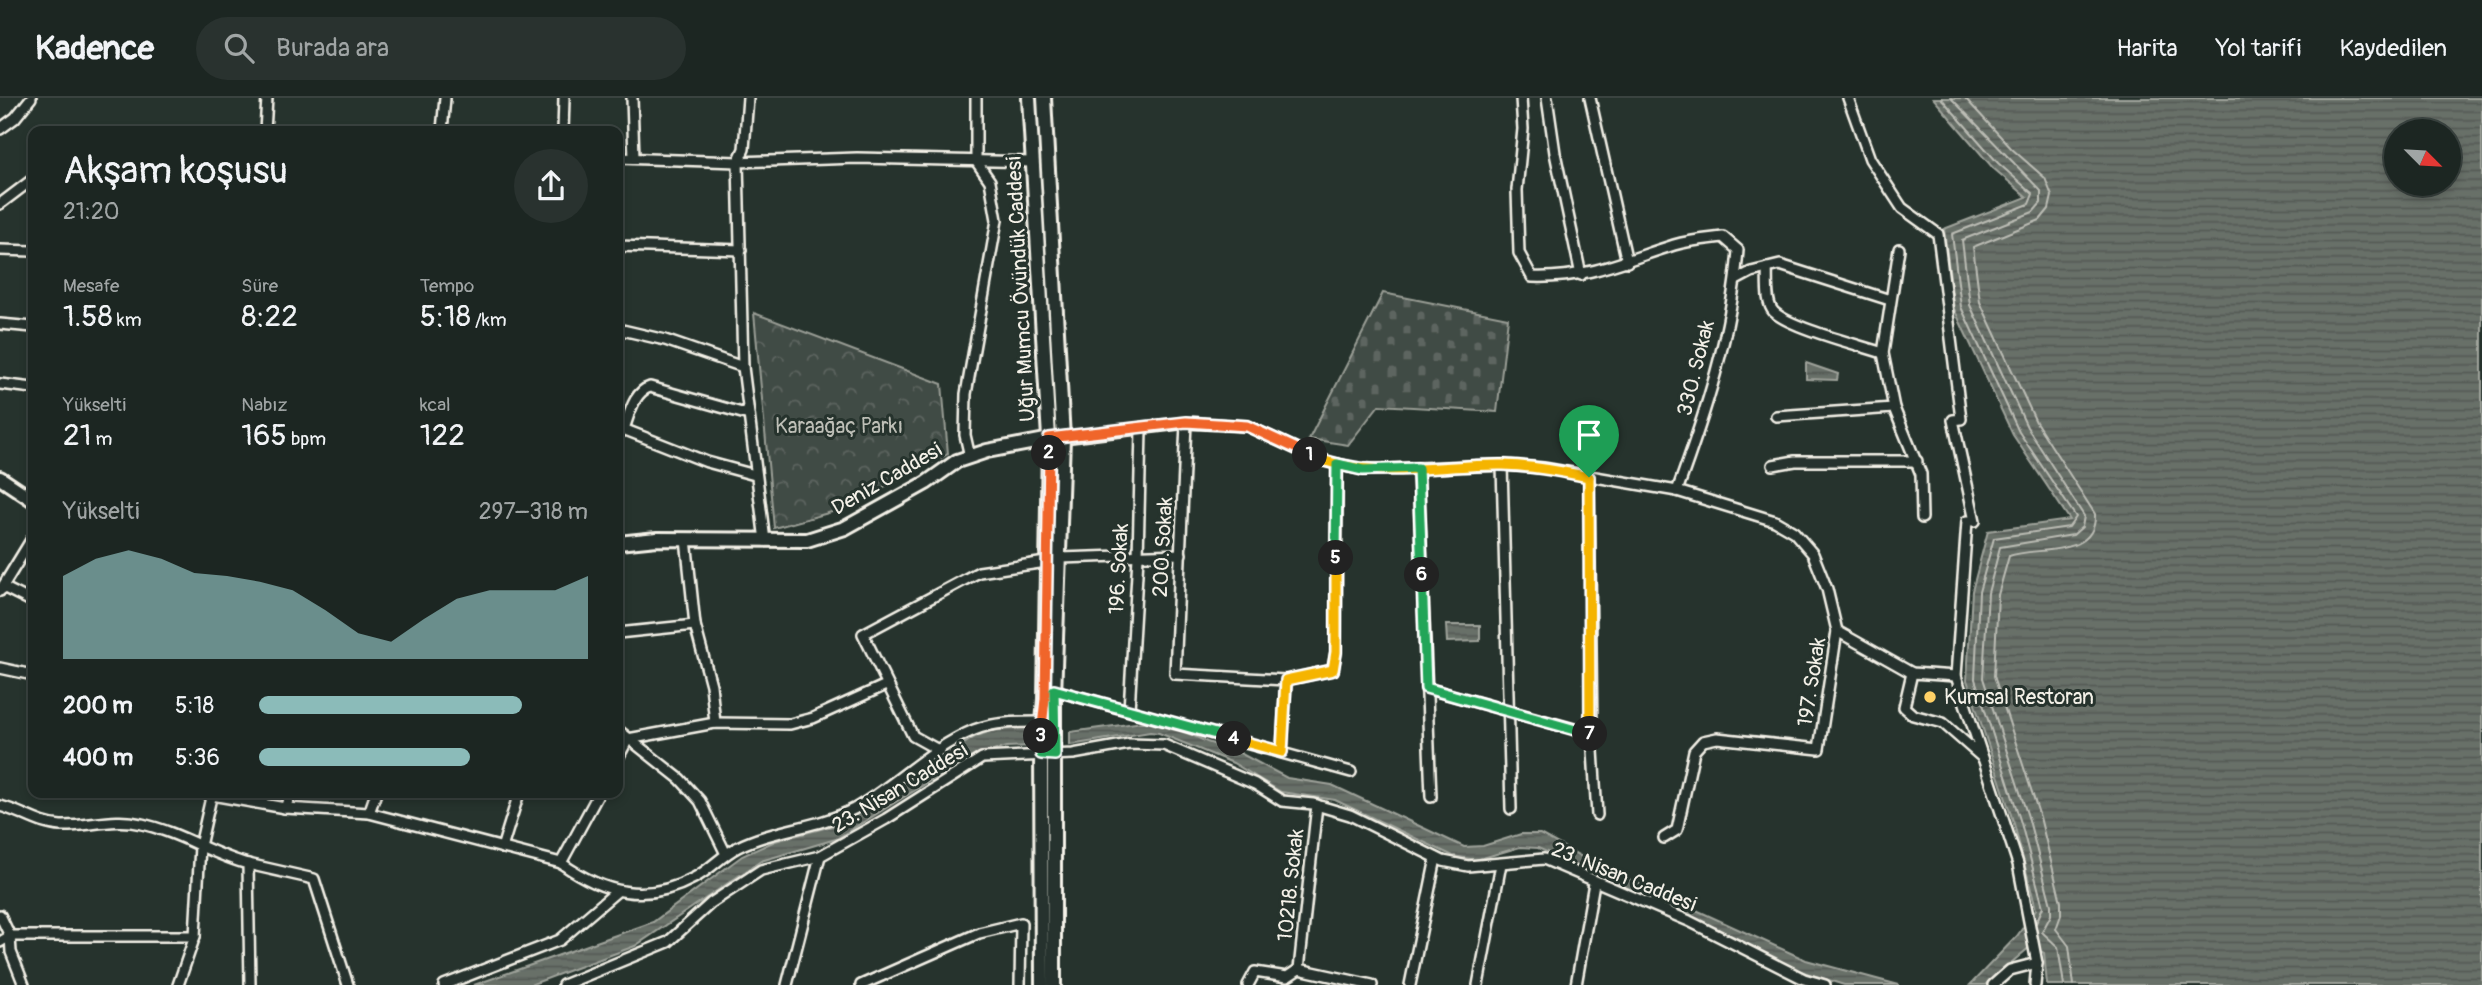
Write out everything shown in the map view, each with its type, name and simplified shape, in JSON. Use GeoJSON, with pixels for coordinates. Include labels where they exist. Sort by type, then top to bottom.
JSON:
{"type":"FeatureCollection","features":[{"type":"Feature","properties":{"kind":"street"},"geometry":{"type":"LineString","coordinates":[[0,129],[15,118],[31,98]]}},
{"type":"Feature","properties":{"kind":"street"},"geometry":{"type":"LineString","coordinates":[[265,126],[267,98]]}},
{"type":"Feature","properties":{"kind":"street"},"geometry":{"type":"LineString","coordinates":[[442,126],[445,98]]}},
{"type":"Feature","properties":{"kind":"street"},"geometry":{"type":"LineString","coordinates":[[563,126],[564,98]]}},
{"type":"Feature","properties":{"kind":"street"},"geometry":{"type":"LineString","coordinates":[[632,98],[634,158]]}},
{"type":"Feature","properties":{"kind":"street"},"geometry":{"type":"LineString","coordinates":[[747,98],[744,149],[738,162],[743,367],[765,541]]}},
{"type":"Feature","properties":{"kind":"street"},"geometry":{"type":"LineString","coordinates":[[970,457],[965,435],[966,394],[997,219],[990,181],[976,161],[976,98]]}},
{"type":"Feature","properties":{"kind":"street","name":"Uğur Mumcu Övündük Caddesi"},"geometry":{"type":"LineString","coordinates":[[1029,98],[1049,438],[1041,750]]}},
{"type":"Feature","properties":{"kind":"street","name":"Uğur Mumcu Övündük Caddesi"},"geometry":{"type":"LineString","coordinates":[[1044,98],[1063,438],[1054,690],[1055,751]]}},
{"type":"Feature","properties":{"kind":"street"},"geometry":{"type":"LineString","coordinates":[[1521,98],[1523,129],[1517,190],[1519,253],[1532,277],[1566,278],[1627,262],[1590,98]]}},
{"type":"Feature","properties":{"kind":"street"},"geometry":{"type":"LineString","coordinates":[[1547,98],[1555,153],[1581,275]]}},
{"type":"Feature","properties":{"kind":"street"},"geometry":{"type":"LineString","coordinates":[[1848,98],[1870,159],[1902,208],[1938,234],[1961,419],[1953,421],[1975,521],[1967,521],[1956,676],[2018,864],[2037,963],[2035,985]]}},
{"type":"Feature","properties":{"kind":"street"},"geometry":{"type":"LineString","coordinates":[[623,158],[738,162],[857,158],[1032,162]]}},
{"type":"Feature","properties":{"kind":"street"},"geometry":{"type":"LineString","coordinates":[[0,204],[28,183]]}},
{"type":"Feature","properties":{"kind":"street","name":"330. Sokak"},"geometry":{"type":"LineString","coordinates":[[1627,262],[1677,244],[1723,237],[1738,250],[1735,280],[1708,399],[1677,491]]}},
{"type":"Feature","properties":{"kind":"street"},"geometry":{"type":"LineString","coordinates":[[623,246],[741,250]]}},
{"type":"Feature","properties":{"kind":"street"},"geometry":{"type":"LineString","coordinates":[[1899,249],[1883,353],[1894,408],[1921,474],[1922,518]]}},
{"type":"Feature","properties":{"kind":"street"},"geometry":{"type":"LineString","coordinates":[[0,250],[28,251]]}},
{"type":"Feature","properties":{"kind":"street"},"geometry":{"type":"LineString","coordinates":[[1735,280],[1780,265],[1890,300]]}},
{"type":"Feature","properties":{"kind":"street"},"geometry":{"type":"LineString","coordinates":[[1767,268],[1770,305],[1774,312],[1803,326],[1883,353]]}},
{"type":"Feature","properties":{"kind":"street"},"geometry":{"type":"LineString","coordinates":[[0,324],[28,327]]}},
{"type":"Feature","properties":{"kind":"street"},"geometry":{"type":"LineString","coordinates":[[623,330],[665,340],[743,367]]}},
{"type":"Feature","properties":{"kind":"street"},"geometry":{"type":"LineString","coordinates":[[0,384],[28,387]]}},
{"type":"Feature","properties":{"kind":"street"},"geometry":{"type":"LineString","coordinates":[[623,425],[635,400],[645,388],[650,387],[749,415]]}},
{"type":"Feature","properties":{"kind":"street"},"geometry":{"type":"LineString","coordinates":[[1776,416],[1894,408]]}},
{"type":"Feature","properties":{"kind":"street"},"geometry":{"type":"LineString","coordinates":[[1063,438],[1141,430],[1186,422],[1247,426],[1320,460],[1363,470],[1502,465],[1543,468],[1677,491]]}},
{"type":"Feature","properties":{"kind":"street","name":"200. Sokak"},"geometry":{"type":"LineString","coordinates":[[1186,422],[1175,674],[1286,680]]}},
{"type":"Feature","properties":{"kind":"street"},"geometry":{"type":"LineString","coordinates":[[623,430],[755,475]]}},
{"type":"Feature","properties":{"kind":"street","name":"196. Sokak"},"geometry":{"type":"LineString","coordinates":[[1129,710],[1138,557],[1141,430]]}},
{"type":"Feature","properties":{"kind":"street","name":"Deniz Caddesi"},"geometry":{"type":"LineString","coordinates":[[623,543],[686,539],[807,540],[845,528],[926,483],[957,461],[1049,438],[1063,438]]}},
{"type":"Feature","properties":{"kind":"street"},"geometry":{"type":"LineString","coordinates":[[1773,465],[1795,461],[1917,461]]}},
{"type":"Feature","properties":{"kind":"street"},"geometry":{"type":"LineString","coordinates":[[1282,752],[1286,680],[1333,670],[1336,652],[1337,464]]}},
{"type":"Feature","properties":{"kind":"street"},"geometry":{"type":"LineString","coordinates":[[1502,465],[1511,809]]}},
{"type":"Feature","properties":{"kind":"street"},"geometry":{"type":"LineString","coordinates":[[1418,468],[1431,797]]}},
{"type":"Feature","properties":{"kind":"street"},"geometry":{"type":"LineString","coordinates":[[1589,477],[1592,734],[1597,815]]}},
{"type":"Feature","properties":{"kind":"street"},"geometry":{"type":"LineString","coordinates":[[0,478],[28,496]]}},
{"type":"Feature","properties":{"kind":"street","name":"197. Sokak"},"geometry":{"type":"LineString","coordinates":[[1664,838],[1677,830],[1694,751],[1703,741],[1717,738],[1819,749],[1838,631],[1827,589],[1813,554],[1794,532],[1775,521],[1677,491]]}},
{"type":"Feature","properties":{"kind":"street"},"geometry":{"type":"LineString","coordinates":[[686,539],[695,625],[711,685],[715,723]]}},
{"type":"Feature","properties":{"kind":"street"},"geometry":{"type":"LineString","coordinates":[[28,545],[1,589],[28,600]]}},
{"type":"Feature","properties":{"kind":"street"},"geometry":{"type":"LineString","coordinates":[[1060,558],[1181,554]]}},
{"type":"Feature","properties":{"kind":"street"},"geometry":{"type":"LineString","coordinates":[[940,751],[913,736],[863,634],[979,572],[1046,562]]}},
{"type":"Feature","properties":{"kind":"street"},"geometry":{"type":"LineString","coordinates":[[623,632],[695,625]]}},
{"type":"Feature","properties":{"kind":"street"},"geometry":{"type":"LineString","coordinates":[[1838,631],[1912,673],[1956,676]]}},
{"type":"Feature","properties":{"kind":"street"},"geometry":{"type":"LineString","coordinates":[[0,668],[28,674]]}},
{"type":"Feature","properties":{"kind":"street"},"geometry":{"type":"LineString","coordinates":[[1912,673],[1904,706],[1913,716],[1942,723],[1985,759]]}},
{"type":"Feature","properties":{"kind":"street"},"geometry":{"type":"LineString","coordinates":[[628,739],[715,723],[790,724],[813,718],[886,685]]}},
{"type":"Feature","properties":{"kind":"street"},"geometry":{"type":"LineString","coordinates":[[1426,688],[1592,734]]}},
{"type":"Feature","properties":{"kind":"street"},"geometry":{"type":"LineString","coordinates":[[1054,690],[1351,772]]}},
{"type":"Feature","properties":{"kind":"street"},"geometry":{"type":"LineString","coordinates":[[233,798],[285,808],[369,813],[561,863],[581,877],[616,892],[670,889],[696,877],[739,846],[853,809],[974,730],[998,725],[1056,727]]}},
{"type":"Feature","properties":{"kind":"street"},"geometry":{"type":"LineString","coordinates":[[623,734],[680,779],[700,801],[726,855]]}},
{"type":"Feature","properties":{"kind":"street"},"geometry":{"type":"LineString","coordinates":[[623,748],[628,739]]}},
{"type":"Feature","properties":{"kind":"street","name":"23. Nisan Caddesi"},"geometry":{"type":"LineString","coordinates":[[563,985],[668,942],[711,902],[761,870],[820,856],[886,820],[982,758],[1041,750],[1129,744],[1164,745],[1255,784],[1282,802],[1317,805],[1350,815],[1436,858],[1468,866],[1544,859],[1594,883],[1689,921],[1804,978],[1825,985]]}},
{"type":"Feature","properties":{"kind":"street"},"geometry":{"type":"LineString","coordinates":[[1041,750],[1042,985]]}},
{"type":"Feature","properties":{"kind":"street"},"geometry":{"type":"LineString","coordinates":[[1054,985],[1055,751]]}},
{"type":"Feature","properties":{"kind":"street"},"geometry":{"type":"LineString","coordinates":[[178,985],[195,936],[200,846],[211,798]]}},
{"type":"Feature","properties":{"kind":"street"},"geometry":{"type":"LineString","coordinates":[[285,808],[289,798]]}},
{"type":"Feature","properties":{"kind":"street"},"geometry":{"type":"LineString","coordinates":[[369,813],[374,798]]}},
{"type":"Feature","properties":{"kind":"street"},"geometry":{"type":"LineString","coordinates":[[502,848],[517,798]]}},
{"type":"Feature","properties":{"kind":"street"},"geometry":{"type":"LineString","coordinates":[[561,863],[596,798]]}},
{"type":"Feature","properties":{"kind":"street","name":"10218. Sokak"},"geometry":{"type":"LineString","coordinates":[[1299,970],[1317,805]]}},
{"type":"Feature","properties":{"kind":"street"},"geometry":{"type":"LineString","coordinates":[[0,806],[21,811],[40,823],[62,826],[137,822],[164,829],[224,858],[314,879],[348,985]]}},
{"type":"Feature","properties":{"kind":"street"},"geometry":{"type":"LineString","coordinates":[[787,985],[820,856]]}},
{"type":"Feature","properties":{"kind":"street"},"geometry":{"type":"LineString","coordinates":[[1410,985],[1436,858]]}},
{"type":"Feature","properties":{"kind":"street"},"geometry":{"type":"LineString","coordinates":[[248,864],[250,985]]}},
{"type":"Feature","properties":{"kind":"street"},"geometry":{"type":"LineString","coordinates":[[1479,985],[1501,864]]}},
{"type":"Feature","properties":{"kind":"street"},"geometry":{"type":"LineString","coordinates":[[1576,985],[1594,883]]}},
{"type":"Feature","properties":{"kind":"street"},"geometry":{"type":"LineString","coordinates":[[444,985],[560,940],[616,892]]}},
{"type":"Feature","properties":{"kind":"street"},"geometry":{"type":"LineString","coordinates":[[0,915],[10,936],[10,952],[24,985]]}},
{"type":"Feature","properties":{"kind":"street"},"geometry":{"type":"LineString","coordinates":[[861,985],[979,933],[1021,923],[1020,985]]}},
{"type":"Feature","properties":{"kind":"street"},"geometry":{"type":"LineString","coordinates":[[0,942],[10,936],[195,936]]}},
{"type":"Feature","properties":{"kind":"street"},"geometry":{"type":"LineString","coordinates":[[1993,985],[2010,970],[2037,963]]}},
{"type":"Feature","properties":{"kind":"street"},"geometry":{"type":"LineString","coordinates":[[1248,985],[1255,972],[1287,977],[1299,970],[1372,985]]}},
{"type":"Feature","properties":{"kind":"green space"},"geometry":{"type":"Polygon","coordinates":[[[1383,293],[1508,318],[1497,412],[1379,405],[1348,445],[1309,439],[1383,293]]]}},
{"type":"Feature","properties":{"kind":"green space","name":"Karaağaç Parkı"},"geometry":{"type":"Polygon","coordinates":[[[754,313],[942,384],[948,454],[839,510],[774,528],[754,313]]]}},
{"type":"Feature","properties":{"kind":"water"},"geometry":{"type":"Polygon","coordinates":[[[1933,98],[2482,98],[2482,985],[2047,985],[2044,953],[2031,946],[1985,985],[1970,985],[2017,936],[2036,909],[2014,824],[1967,680],[1972,591],[1988,531],[2070,520],[2013,435],[1954,309],[1944,229],[2027,197],[1993,168],[1933,98]]]}},
{"type":"Feature","properties":{"kind":"water"},"geometry":{"type":"Polygon","coordinates":[[[1806,363],[1838,374],[1837,380],[1806,379],[1806,363]]]}},
{"type":"Feature","properties":{"kind":"water"},"geometry":{"type":"Polygon","coordinates":[[[1446,625],[1480,625],[1480,641],[1447,642],[1446,625]]]}},
{"type":"Feature","properties":{"kind":"water"},"geometry":{"type":"Polygon","coordinates":[[[1150,721],[1170,725],[1207,742],[1238,752],[1287,778],[1332,785],[1464,847],[1483,846],[1521,834],[1540,834],[1591,862],[1806,960],[1899,985],[1844,985],[1797,970],[1733,937],[1538,848],[1520,847],[1476,860],[1453,856],[1335,800],[1281,792],[1233,763],[1159,733],[1150,732],[1070,745],[1070,732],[1150,721]]]}},
{"type":"Feature","properties":{"kind":"water"},"geometry":{"type":"Polygon","coordinates":[[[1037,726],[1035,746],[1006,747],[964,760],[836,839],[761,861],[635,946],[530,985],[474,985],[653,922],[742,856],[775,841],[832,826],[975,737],[990,731],[1037,726]]]}},
{"type":"Feature","properties":{"kind":"place","name":"Kumsal Restoran"},"geometry":{"type":"Point","coordinates":[1930,697]}},
{"type":"Feature","properties":{"kind":"route"},"geometry":{"type":"LineString","coordinates":[[1589,477],[1543,468],[1502,465],[1418,468],[1363,470],[1320,460],[1247,426],[1186,422],[1141,430],[1049,438],[1045,699],[1041,754],[1055,755],[1054,690],[1282,752],[1286,680],[1333,670],[1336,652],[1337,464],[1363,470],[1418,468],[1426,688],[1592,734],[1589,477]]}}]}
